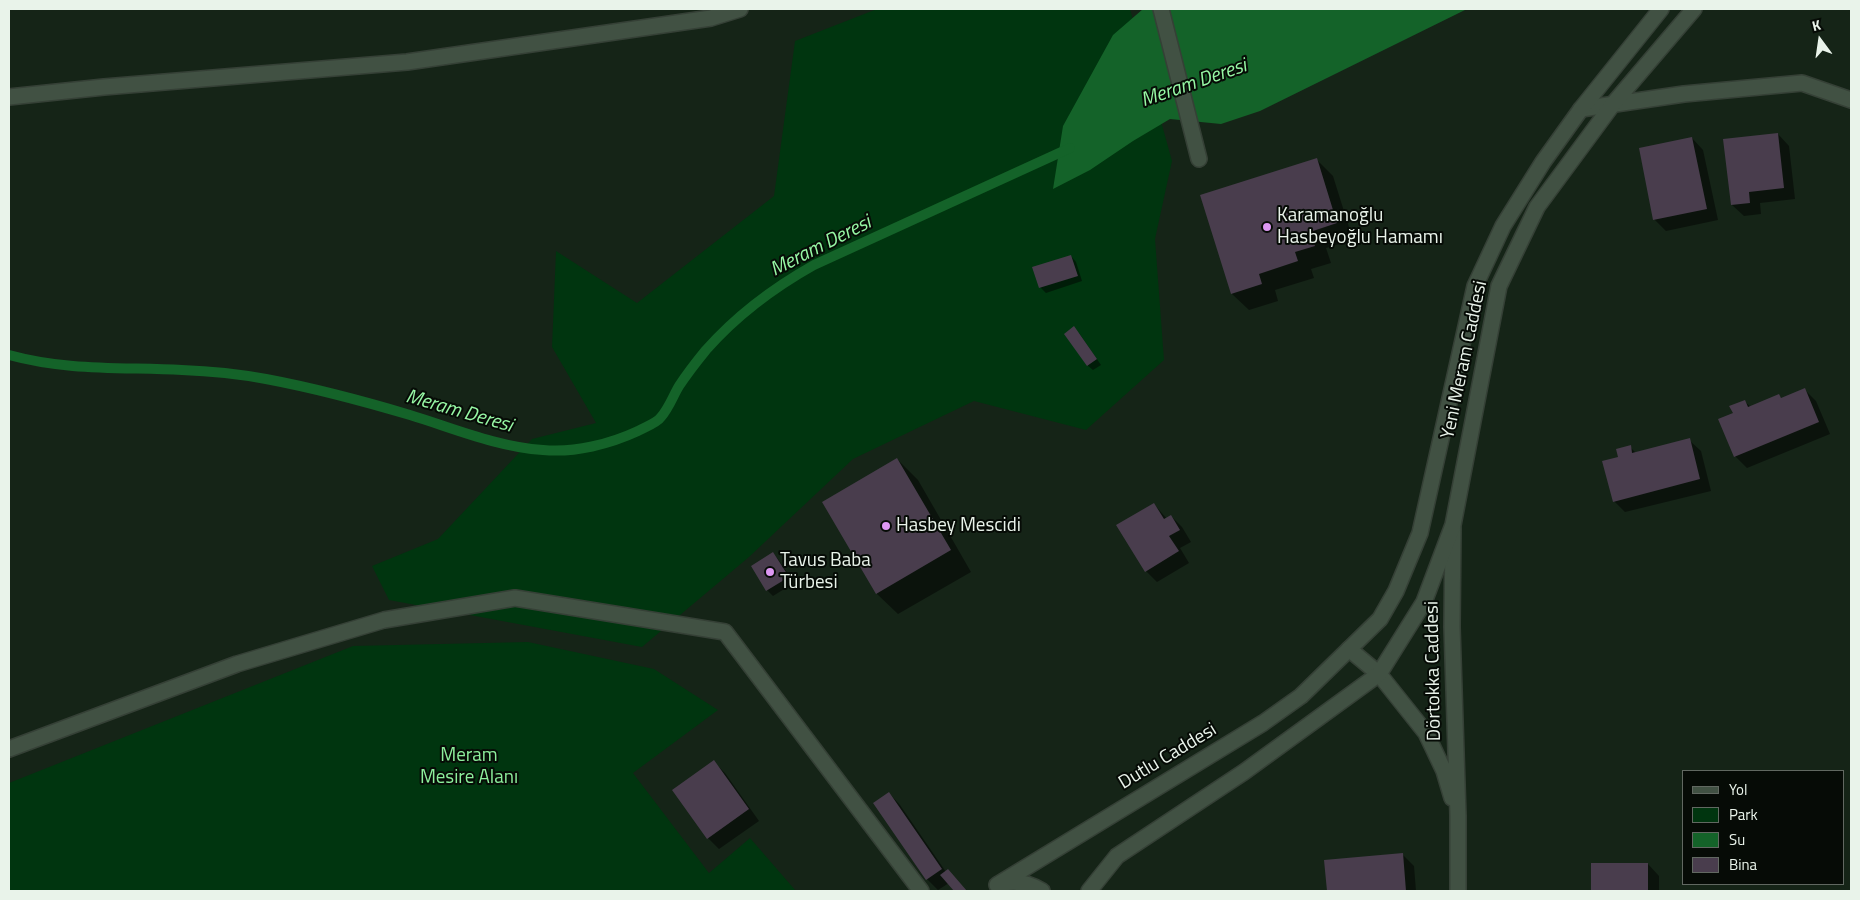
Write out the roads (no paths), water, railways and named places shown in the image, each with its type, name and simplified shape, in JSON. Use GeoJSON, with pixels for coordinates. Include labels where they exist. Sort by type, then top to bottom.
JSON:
{"type":"FeatureCollection","features":[{"type":"Feature","properties":{"kind":"street"},"geometry":{"type":"LineString","coordinates":[[9,97],[104,87],[407,62],[711,18],[740,9]]}},
{"type":"Feature","properties":{"kind":"street"},"geometry":{"type":"LineString","coordinates":[[1161,9],[1199,159]]}},
{"type":"Feature","properties":{"kind":"street","name":"Yeni Meram Caddesi"},"geometry":{"type":"LineString","coordinates":[[1349,649],[1380,618],[1396,591],[1420,533],[1475,286],[1503,226],[1543,162],[1581,109],[1661,9]]}},
{"type":"Feature","properties":{"kind":"street","name":"Yeni Meram Caddesi"},"geometry":{"type":"LineString","coordinates":[[1379,674],[1424,602],[1453,525],[1499,286],[1537,207],[1613,104],[1694,9]]}},
{"type":"Feature","properties":{"kind":"street"},"geometry":{"type":"LineString","coordinates":[[1581,109],[1684,94],[1802,83],[1851,100]]}},
{"type":"Feature","properties":{"kind":"street","name":"Dörtokka Caddesi"},"geometry":{"type":"LineString","coordinates":[[1453,525],[1452,627],[1458,816],[1458,891]]}},
{"type":"Feature","properties":{"kind":"street"},"geometry":{"type":"LineString","coordinates":[[9,749],[237,664],[384,620],[515,598],[725,632],[922,891]]}},
{"type":"Feature","properties":{"kind":"street","name":"Dörtokka Caddesi"},"geometry":{"type":"LineString","coordinates":[[1349,649],[1379,674],[1426,734],[1444,771],[1458,816]]}},
{"type":"Feature","properties":{"kind":"street","name":"Dutlu Caddesi"},"geometry":{"type":"LineString","coordinates":[[992,888],[1263,723],[1301,696],[1349,649]]}},
{"type":"Feature","properties":{"kind":"street"},"geometry":{"type":"LineString","coordinates":[[1089,891],[1117,856],[1244,772],[1379,674]]}},
{"type":"Feature","properties":{"kind":"street"},"geometry":{"type":"LineString","coordinates":[[992,888],[1012,882],[1027,883],[1042,891]]}},
{"type":"Feature","properties":{"kind":"water"},"geometry":{"type":"Polygon","coordinates":[[[1143,9],[1467,9],[1260,111],[1221,124],[1170,119],[1090,170],[1053,189],[1063,126],[1113,35],[1143,9]]]}},
{"type":"Feature","properties":{"kind":"waterway","name":"Meram Deresi"},"geometry":{"type":"LineString","coordinates":[[9,355],[52,364],[73,366],[193,370],[256,377],[302,386],[356,400],[509,445],[555,451],[580,449],[604,444],[627,436],[651,425],[659,419],[685,377],[718,337],[756,303],[799,274],[814,265],[1070,148]]}},
{"type":"Feature","properties":{"kind":"place","name":"Karamanoğlu Hasbeyoğlu Hamamı"},"geometry":{"type":"Point","coordinates":[1267,227]}},
{"type":"Feature","properties":{"kind":"place","name":"Hasbey Mescidi"},"geometry":{"type":"Point","coordinates":[886,526]}},
{"type":"Feature","properties":{"kind":"place","name":"Tavus Baba Türbesi"},"geometry":{"type":"Point","coordinates":[770,572]}},
{"type":"Feature","properties":{"kind":"park label","name":"Meram Mesire Alanı"},"geometry":{"type":"Point","coordinates":[469,767]}}]}
